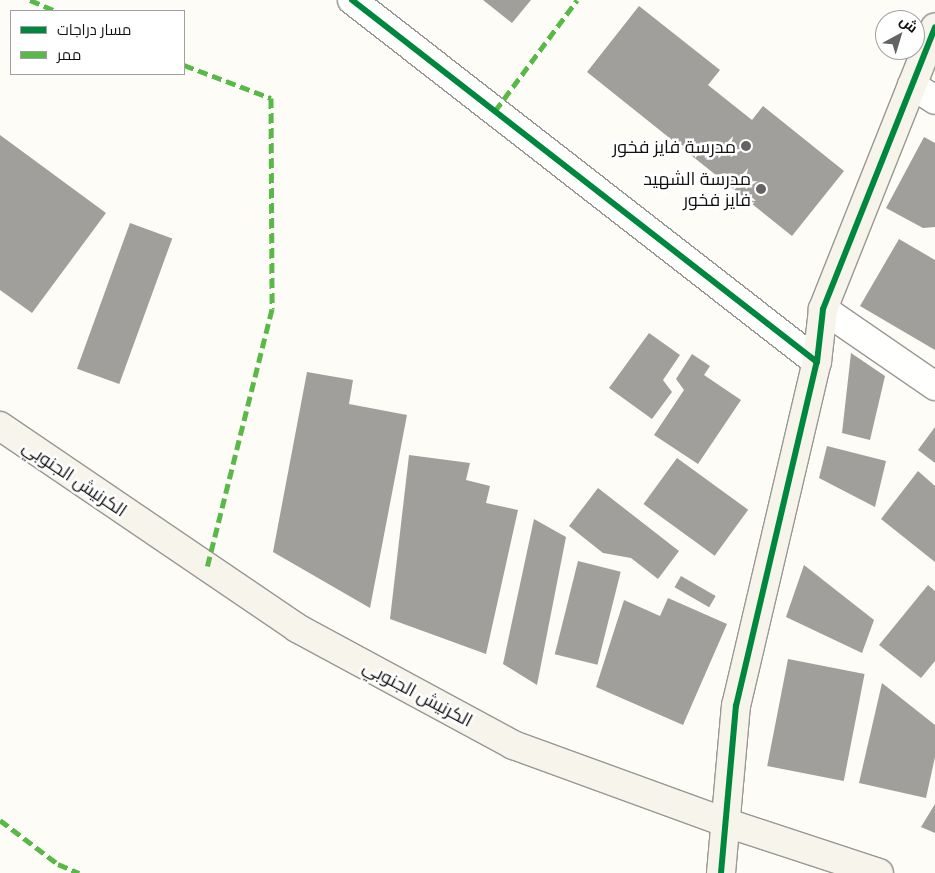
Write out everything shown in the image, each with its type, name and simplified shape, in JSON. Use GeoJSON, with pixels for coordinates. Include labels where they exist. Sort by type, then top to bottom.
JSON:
{"type":"FeatureCollection","features":[{"type":"Feature","properties":{"kind":"main road"},"geometry":{"type":"LineString","coordinates":[[721,873],[724,822],[736,706],[817,362],[823,309],[935,27]]}},
{"type":"Feature","properties":{"kind":"main road","name":"الكرنيش الجنوبي"},"geometry":{"type":"LineString","coordinates":[[0,426],[297,628],[513,745],[724,822],[879,873]]}},
{"type":"Feature","properties":{"kind":"street"},"geometry":{"type":"LineString","coordinates":[[352,0],[817,362]]}},
{"type":"Feature","properties":{"kind":"street"},"geometry":{"type":"LineString","coordinates":[[912,85],[935,100]]}},
{"type":"Feature","properties":{"kind":"street"},"geometry":{"type":"LineString","coordinates":[[823,309],[935,386]]}},
{"type":"Feature","properties":{"kind":"building"},"geometry":{"type":"Polygon","coordinates":[[[483,0],[531,0],[512,23],[483,0]]]}},
{"type":"Feature","properties":{"kind":"building","name":"مدرسة فايز فخور"},"geometry":{"type":"Polygon","coordinates":[[[639,6],[720,70],[708,85],[752,120],[763,106],[844,171],[792,236],[587,72],[639,6]]]}},
{"type":"Feature","properties":{"kind":"building"},"geometry":{"type":"Polygon","coordinates":[[[0,135],[106,213],[32,313],[0,290],[0,135]]]}},
{"type":"Feature","properties":{"kind":"building"},"geometry":{"type":"Polygon","coordinates":[[[924,137],[935,143],[935,227],[923,228],[886,208],[924,137]]]}},
{"type":"Feature","properties":{"kind":"building"},"geometry":{"type":"Polygon","coordinates":[[[130,223],[172,238],[119,384],[77,369],[130,223]]]}},
{"type":"Feature","properties":{"kind":"building"},"geometry":{"type":"Polygon","coordinates":[[[899,239],[935,260],[935,350],[860,306],[899,239]]]}},
{"type":"Feature","properties":{"kind":"building"},"geometry":{"type":"Polygon","coordinates":[[[649,333],[680,355],[663,380],[672,392],[652,419],[609,388],[649,333]]]}},
{"type":"Feature","properties":{"kind":"building"},"geometry":{"type":"Polygon","coordinates":[[[851,353],[885,376],[870,440],[842,433],[851,353]]]}},
{"type":"Feature","properties":{"kind":"building"},"geometry":{"type":"Polygon","coordinates":[[[692,354],[710,366],[704,375],[741,400],[698,464],[654,435],[684,390],[676,379],[692,354]]]}},
{"type":"Feature","properties":{"kind":"building"},"geometry":{"type":"Polygon","coordinates":[[[307,372],[353,380],[349,404],[407,415],[370,608],[273,552],[307,372]]]}},
{"type":"Feature","properties":{"kind":"building"},"geometry":{"type":"Polygon","coordinates":[[[935,427],[935,463],[918,450],[935,427]]]}},
{"type":"Feature","properties":{"kind":"building"},"geometry":{"type":"Polygon","coordinates":[[[827,446],[886,461],[875,507],[819,478],[827,446]]]}},
{"type":"Feature","properties":{"kind":"building"},"geometry":{"type":"Polygon","coordinates":[[[409,455],[470,463],[466,480],[490,486],[486,503],[518,510],[486,654],[390,619],[409,455]]]}},
{"type":"Feature","properties":{"kind":"building"},"geometry":{"type":"Polygon","coordinates":[[[677,458],[748,510],[715,556],[643,504],[677,458]]]}},
{"type":"Feature","properties":{"kind":"building"},"geometry":{"type":"Polygon","coordinates":[[[918,471],[935,486],[935,562],[881,519],[918,471]]]}},
{"type":"Feature","properties":{"kind":"building"},"geometry":{"type":"Polygon","coordinates":[[[598,488],[679,551],[658,579],[631,558],[603,553],[569,526],[598,488]]]}},
{"type":"Feature","properties":{"kind":"building"},"geometry":{"type":"Polygon","coordinates":[[[534,519],[566,537],[537,685],[503,664],[534,519]]]}},
{"type":"Feature","properties":{"kind":"building"},"geometry":{"type":"Polygon","coordinates":[[[578,561],[621,572],[597,665],[555,654],[578,561]]]}},
{"type":"Feature","properties":{"kind":"building"},"geometry":{"type":"Polygon","coordinates":[[[804,565],[874,620],[862,653],[786,617],[804,565]]]}},
{"type":"Feature","properties":{"kind":"building"},"geometry":{"type":"Polygon","coordinates":[[[681,576],[716,596],[709,607],[674,587],[681,576]]]}},
{"type":"Feature","properties":{"kind":"building"},"geometry":{"type":"Polygon","coordinates":[[[928,585],[935,591],[935,661],[921,678],[879,645],[928,585]]]}},
{"type":"Feature","properties":{"kind":"building"},"geometry":{"type":"Polygon","coordinates":[[[668,598],[727,624],[683,725],[596,687],[624,600],[660,616],[668,598]]]}},
{"type":"Feature","properties":{"kind":"building"},"geometry":{"type":"Polygon","coordinates":[[[788,659],[865,674],[844,781],[767,766],[788,659]]]}},
{"type":"Feature","properties":{"kind":"building"},"geometry":{"type":"Polygon","coordinates":[[[882,683],[935,725],[935,757],[926,798],[859,783],[882,683]]]}},
{"type":"Feature","properties":{"kind":"building"},"geometry":{"type":"Polygon","coordinates":[[[935,804],[935,833],[921,827],[935,804]]]}},
{"type":"Feature","properties":{"kind":"marked path"},"geometry":{"type":"LineString","coordinates":[[30,0],[54,10]]}},
{"type":"Feature","properties":{"kind":"marked path"},"geometry":{"type":"LineString","coordinates":[[495,111],[577,0]]}},
{"type":"Feature","properties":{"kind":"marked path"},"geometry":{"type":"LineString","coordinates":[[185,65],[271,98],[272,309],[207,568]]}},
{"type":"Feature","properties":{"kind":"marked path"},"geometry":{"type":"LineString","coordinates":[[0,820],[58,864],[79,873]]}},
{"type":"Feature","properties":{"kind":"cycle path"},"geometry":{"type":"LineString","coordinates":[[352,0],[817,362]]}},
{"type":"Feature","properties":{"kind":"cycle path"},"geometry":{"type":"LineString","coordinates":[[721,873],[736,706],[817,362],[823,309],[935,27]]}},
{"type":"Feature","properties":{"kind":"place","name":"مدرسة فايز فخور"},"geometry":{"type":"Point","coordinates":[746,146]}},
{"type":"Feature","properties":{"kind":"place","name":"مدرسة الشهيد فايز فخور"},"geometry":{"type":"Point","coordinates":[761,189]}}]}
